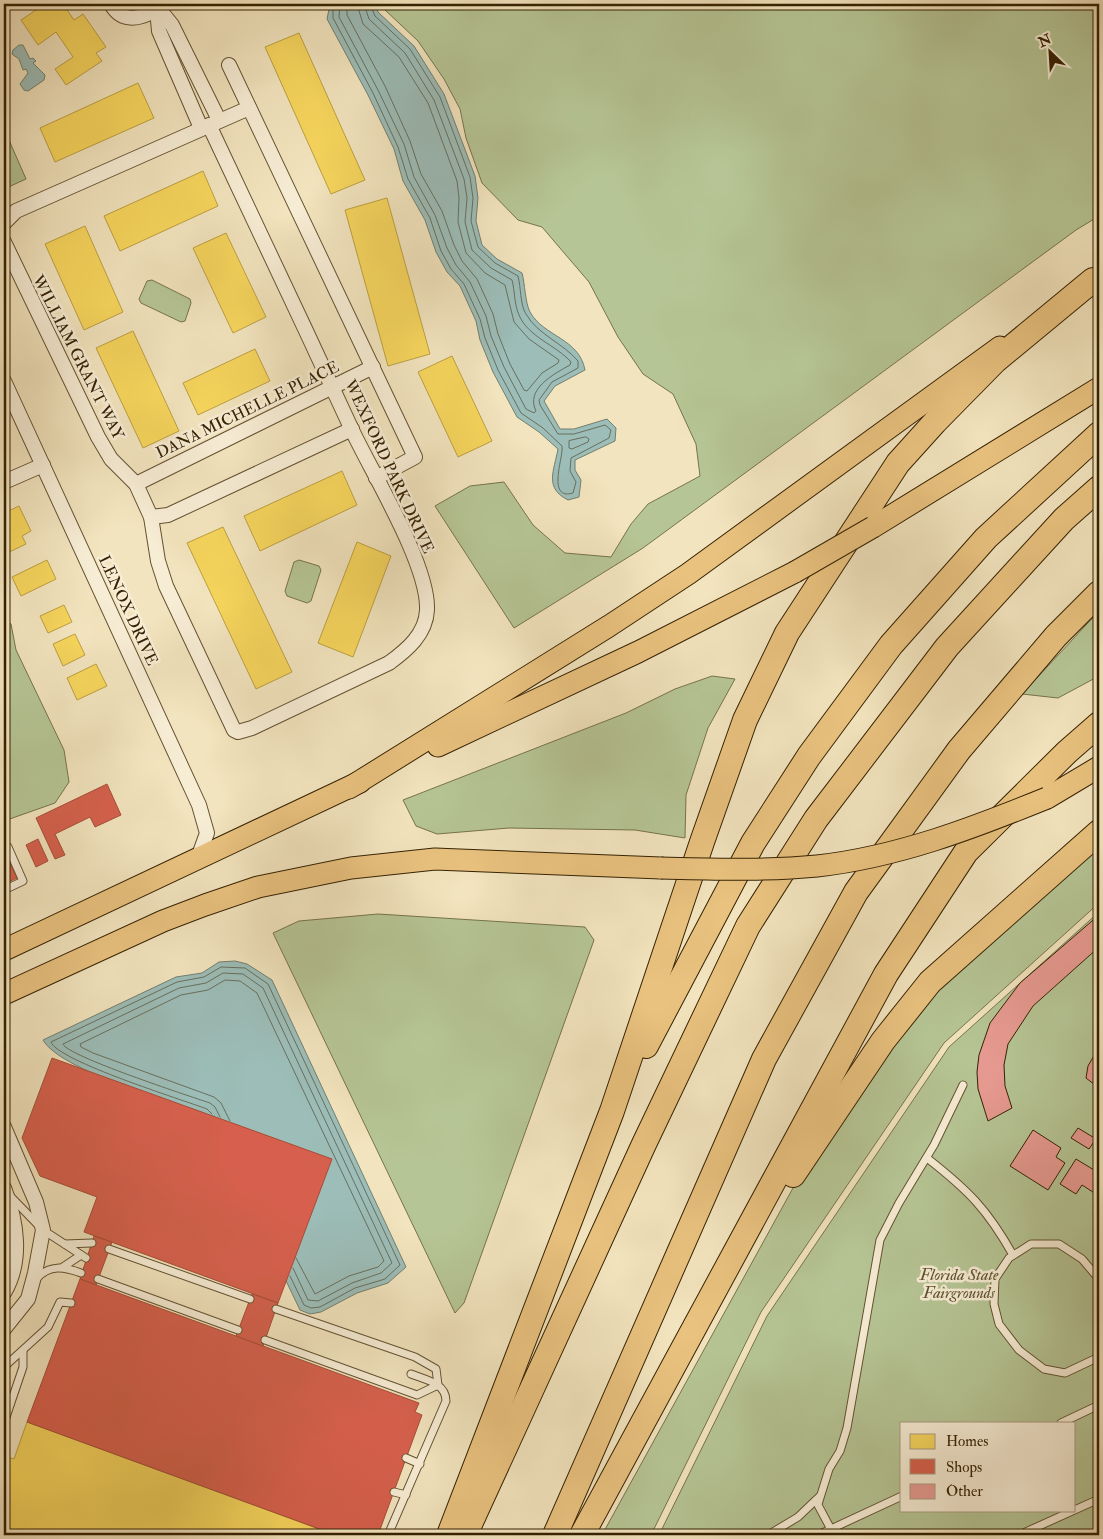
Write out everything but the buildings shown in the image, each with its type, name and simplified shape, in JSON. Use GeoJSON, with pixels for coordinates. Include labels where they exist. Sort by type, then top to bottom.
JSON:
{"type":"FeatureCollection","features":[{"type":"Feature","properties":{"kind":"highway"},"geometry":{"type":"LineString","coordinates":[[449,1535],[612,1111],[745,720],[787,633],[898,463],[995,361],[1096,278]]}},
{"type":"Feature","properties":{"kind":"highway"},"geometry":{"type":"LineString","coordinates":[[612,1111],[753,843],[809,756],[892,645],[986,538],[1099,434]]}},
{"type":"Feature","properties":{"kind":"highway"},"geometry":{"type":"LineString","coordinates":[[465,1535],[644,1144],[748,926],[816,819],[947,647],[1064,519],[1099,488]]}},
{"type":"Feature","properties":{"kind":"highway"},"geometry":{"type":"LineString","coordinates":[[555,1535],[764,1059],[856,892],[959,750],[1056,636],[1099,593]]}},
{"type":"Feature","properties":{"kind":"highway"},"geometry":{"type":"LineString","coordinates":[[582,1535],[886,974],[966,852],[1067,752],[1099,724]]}},
{"type":"Feature","properties":{"kind":"highway"},"geometry":{"type":"LineString","coordinates":[[716,1288],[884,1041],[930,982],[1099,832]]}},
{"type":"Feature","properties":{"kind":"main road"},"geometry":{"type":"LineString","coordinates":[[348,788],[609,626],[688,574],[1096,278]]}},
{"type":"Feature","properties":{"kind":"main road"},"geometry":{"type":"LineString","coordinates":[[5,951],[198,858],[638,652],[795,572],[873,527],[1099,388]]}},
{"type":"Feature","properties":{"kind":"main road"},"geometry":{"type":"LineString","coordinates":[[4,994],[163,921],[258,887],[350,868],[435,859],[756,870],[819,866],[901,850],[972,828],[1047,798],[1099,767]]}},
{"type":"Feature","properties":{"kind":"street"},"geometry":{"type":"LineString","coordinates":[[111,4],[121,16],[134,19],[146,16],[156,6]]}},
{"type":"Feature","properties":{"kind":"street","name":"WEXFORD PARK DRIVE"},"geometry":{"type":"LineString","coordinates":[[156,6],[159,31],[210,125],[352,429],[405,536],[425,586],[427,611],[420,633],[409,648],[389,663],[252,728],[238,732],[234,730]]}},
{"type":"Feature","properties":{"kind":"street","name":"WEXFORD PARK DRIVE"},"geometry":{"type":"LineString","coordinates":[[156,6],[172,25],[210,125]]}},
{"type":"Feature","properties":{"kind":"street"},"geometry":{"type":"LineString","coordinates":[[229,65],[415,457],[376,478]]}},
{"type":"Feature","properties":{"kind":"street"},"geometry":{"type":"LineString","coordinates":[[4,223],[16,212],[249,108]]}},
{"type":"Feature","properties":{"kind":"street","name":"WILLIAM GRANT WAY"},"geometry":{"type":"LineString","coordinates":[[4,242],[98,437],[111,459],[136,484],[151,517],[158,561],[166,586],[234,730]]}},
{"type":"Feature","properties":{"kind":"street","name":"DANA MICHELLE PLACE"},"geometry":{"type":"LineString","coordinates":[[136,484],[373,367]]}},
{"type":"Feature","properties":{"kind":"street","name":"LENOX DRIVE"},"geometry":{"type":"LineString","coordinates":[[4,380],[199,805],[207,833],[198,858]]}},
{"type":"Feature","properties":{"kind":"street"},"geometry":{"type":"LineString","coordinates":[[151,517],[168,514],[352,429]]}},
{"type":"Feature","properties":{"kind":"street"},"geometry":{"type":"LineString","coordinates":[[4,482],[43,465]]}},
{"type":"Feature","properties":{"kind":"street"},"geometry":{"type":"LineString","coordinates":[[4,1127],[36,1202],[42,1230],[34,1281],[23,1307],[4,1329]]}},
{"type":"Feature","properties":{"kind":"street"},"geometry":{"type":"LineString","coordinates":[[4,1293],[12,1274],[16,1249],[15,1226],[5,1198]]}},
{"type":"Feature","properties":{"kind":"lane"},"geometry":{"type":"LineString","coordinates":[[4,849],[8,847],[23,881],[4,890]]}},
{"type":"Feature","properties":{"kind":"lane"},"geometry":{"type":"LineString","coordinates":[[832,1533],[818,1505],[829,1469],[840,1451],[846,1428],[880,1240],[927,1158],[962,1085]]}},
{"type":"Feature","properties":{"kind":"lane"},"geometry":{"type":"LineString","coordinates":[[927,1158],[978,1201],[997,1226],[1013,1256]]}},
{"type":"Feature","properties":{"kind":"lane"},"geometry":{"type":"LineString","coordinates":[[5,1198],[42,1230],[84,1257],[53,1268],[34,1281]]}},
{"type":"Feature","properties":{"kind":"lane"},"geometry":{"type":"LineString","coordinates":[[64,1244],[92,1243]]}},
{"type":"Feature","properties":{"kind":"lane"},"geometry":{"type":"LineString","coordinates":[[1099,1279],[1082,1259],[1059,1244],[1031,1244],[1009,1258],[995,1279],[994,1304],[999,1324],[1019,1350],[1044,1369],[1065,1373],[1099,1357]]}},
{"type":"Feature","properties":{"kind":"lane"},"geometry":{"type":"LineString","coordinates":[[109,1249],[250,1299]]}},
{"type":"Feature","properties":{"kind":"lane"},"geometry":{"type":"LineString","coordinates":[[63,1266],[81,1273]]}},
{"type":"Feature","properties":{"kind":"lane"},"geometry":{"type":"LineString","coordinates":[[98,1279],[238,1330]]}},
{"type":"Feature","properties":{"kind":"lane"},"geometry":{"type":"LineString","coordinates":[[4,1367],[48,1327],[60,1302],[71,1304]]}},
{"type":"Feature","properties":{"kind":"lane"},"geometry":{"type":"LineString","coordinates":[[276,1308],[415,1357],[436,1369],[438,1385]]}},
{"type":"Feature","properties":{"kind":"lane"},"geometry":{"type":"LineString","coordinates":[[265,1340],[417,1395],[438,1385]]}},
{"type":"Feature","properties":{"kind":"lane"},"geometry":{"type":"LineString","coordinates":[[4,1423],[23,1367],[23,1351]]}},
{"type":"Feature","properties":{"kind":"lane"},"geometry":{"type":"LineString","coordinates":[[388,1535],[446,1401],[446,1394],[438,1385],[411,1374]]}},
{"type":"Feature","properties":{"kind":"lane"},"geometry":{"type":"LineString","coordinates":[[1063,1422],[1099,1405]]}},
{"type":"Feature","properties":{"kind":"lane"},"geometry":{"type":"LineString","coordinates":[[406,1458],[420,1464]]}},
{"type":"Feature","properties":{"kind":"lane"},"geometry":{"type":"LineString","coordinates":[[394,1492],[406,1495]]}},
{"type":"Feature","properties":{"kind":"lane"},"geometry":{"type":"LineString","coordinates":[[768,1535],[798,1517],[821,1495]]}},
{"type":"Feature","properties":{"kind":"lane"},"geometry":{"type":"LineString","coordinates":[[818,1535],[832,1533],[900,1497]]}},
{"type":"Feature","properties":{"kind":"lane"},"geometry":{"type":"LineString","coordinates":[[1076,1509],[1099,1499]]}},
{"type":"Feature","properties":{"kind":"lane"},"geometry":{"type":"LineString","coordinates":[[1019,1535],[1070,1512]]}},
{"type":"Feature","properties":{"kind":"green space"},"geometry":{"type":"Polygon","coordinates":[[[381,4],[1099,4],[1099,216],[1076,230],[643,548],[514,628],[435,506],[470,486],[504,482],[533,525],[565,553],[611,557],[631,524],[648,504],[700,476],[696,444],[673,394],[643,374],[618,337],[589,282],[542,227],[518,220],[482,183],[466,138],[460,109],[444,79],[418,41],[381,4]]]}},
{"type":"Feature","properties":{"kind":"green space"},"geometry":{"type":"Polygon","coordinates":[[[4,132],[26,179],[4,189],[4,132]]]}},
{"type":"Feature","properties":{"kind":"green space"},"geometry":{"type":"Polygon","coordinates":[[[152,280],[190,299],[191,303],[185,321],[181,322],[141,303],[139,299],[147,281],[152,280]]]}},
{"type":"Feature","properties":{"kind":"green space"},"geometry":{"type":"Polygon","coordinates":[[[299,560],[319,566],[321,570],[311,601],[307,603],[287,596],[285,591],[294,562],[299,560]]]}},
{"type":"Feature","properties":{"kind":"green space"},"geometry":{"type":"Polygon","coordinates":[[[1099,611],[1099,676],[1058,698],[1022,694],[1099,611]]]}},
{"type":"Feature","properties":{"kind":"green space"},"geometry":{"type":"Polygon","coordinates":[[[4,617],[11,624],[16,650],[64,750],[69,782],[55,803],[4,821],[4,617]]]}},
{"type":"Feature","properties":{"kind":"green space"},"geometry":{"type":"Polygon","coordinates":[[[712,676],[735,679],[708,728],[686,795],[685,838],[635,830],[509,828],[437,834],[416,826],[403,800],[626,713],[675,689],[712,676]]]}},
{"type":"Feature","properties":{"kind":"green space"},"geometry":{"type":"Polygon","coordinates":[[[1099,843],[1099,903],[944,1043],[761,1312],[651,1535],[602,1535],[793,1188],[889,1046],[935,988],[1099,843]]]}},
{"type":"Feature","properties":{"kind":"green space","name":"Florida State Fairgrounds"},"geometry":{"type":"Polygon","coordinates":[[[1099,912],[1099,1535],[659,1535],[767,1316],[949,1047],[1099,912]]]}},
{"type":"Feature","properties":{"kind":"green space"},"geometry":{"type":"Polygon","coordinates":[[[378,914],[585,927],[594,940],[464,1303],[455,1313],[273,933],[299,921],[378,914]]]}},
{"type":"Feature","properties":{"kind":"water"},"geometry":{"type":"Polygon","coordinates":[[[330,4],[375,4],[378,12],[414,46],[444,94],[475,176],[478,198],[476,221],[482,245],[497,259],[522,273],[530,312],[544,327],[576,351],[585,370],[555,386],[544,401],[560,429],[574,429],[607,419],[616,428],[615,441],[575,460],[575,470],[581,480],[579,497],[568,500],[556,490],[552,478],[558,449],[539,432],[517,417],[493,372],[480,340],[476,321],[460,286],[447,272],[436,252],[425,220],[403,181],[394,149],[368,95],[327,19],[330,4]]]}},
{"type":"Feature","properties":{"kind":"water"},"geometry":{"type":"Polygon","coordinates":[[[19,45],[23,45],[30,59],[33,58],[36,61],[33,63],[45,75],[44,80],[28,91],[24,90],[20,84],[28,73],[26,69],[23,70],[19,59],[12,54],[13,50],[19,45]]]}},
{"type":"Feature","properties":{"kind":"water"},"geometry":{"type":"Polygon","coordinates":[[[235,961],[247,964],[272,980],[406,1267],[388,1283],[357,1293],[321,1312],[310,1314],[300,1310],[206,1114],[143,1093],[93,1073],[53,1051],[43,1040],[176,977],[202,973],[219,962],[235,961]]]}}]}
